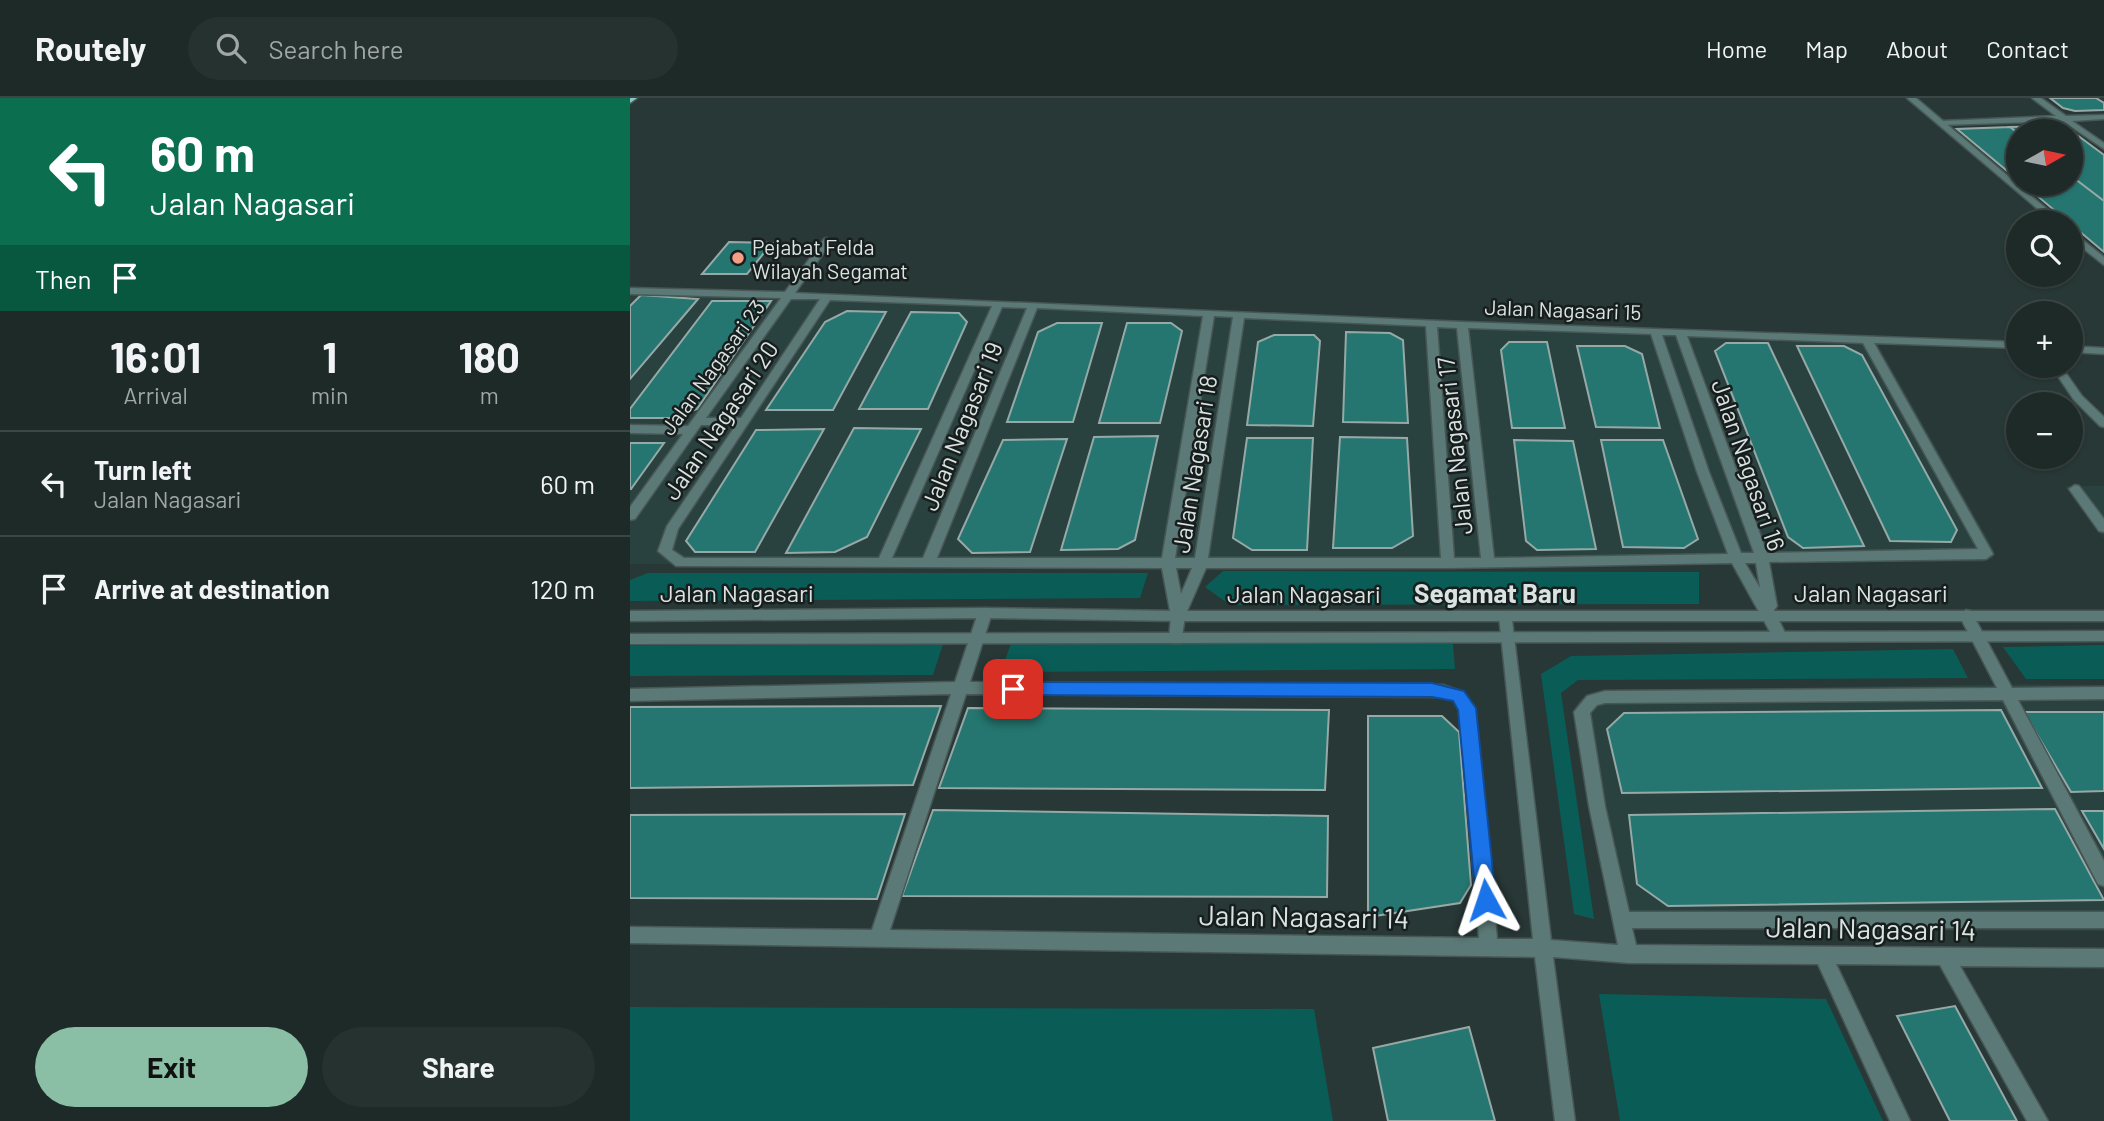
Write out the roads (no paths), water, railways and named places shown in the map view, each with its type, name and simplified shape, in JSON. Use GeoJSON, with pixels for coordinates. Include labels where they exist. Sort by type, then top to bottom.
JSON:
{"type":"FeatureCollection","features":[{"type":"Feature","properties":{"kind":"street"},"geometry":{"type":"LineString","coordinates":[[1911,98],[2044,210]]}},
{"type":"Feature","properties":{"kind":"street"},"geometry":{"type":"LineString","coordinates":[[2036,98],[2064,119],[2104,117]]}},
{"type":"Feature","properties":{"kind":"street"},"geometry":{"type":"LineString","coordinates":[[1941,123],[2006,121]]}},
{"type":"Feature","properties":{"kind":"street"},"geometry":{"type":"LineString","coordinates":[[2083,133],[2104,148]]}},
{"type":"Feature","properties":{"kind":"street","name":"Jalan Nagasari 23"},"geometry":{"type":"LineString","coordinates":[[630,516],[827,241]]}},
{"type":"Feature","properties":{"kind":"street"},"geometry":{"type":"LineString","coordinates":[[2083,244],[2104,262]]}},
{"type":"Feature","properties":{"kind":"street","name":"Jalan Nagasari 15"},"geometry":{"type":"LineString","coordinates":[[630,291],[2006,345]]}},
{"type":"Feature","properties":{"kind":"street","name":"Jalan Nagasari 20"},"geometry":{"type":"LineString","coordinates":[[827,297],[672,529],[665,551],[681,563],[884,561]]}},
{"type":"Feature","properties":{"kind":"street"},"geometry":{"type":"LineString","coordinates":[[998,304],[884,561],[1042,564],[1448,563],[1986,554],[1979,537],[1867,340]]}},
{"type":"Feature","properties":{"kind":"street","name":"Jalan Nagasari 19"},"geometry":{"type":"LineString","coordinates":[[929,561],[1033,306]]}},
{"type":"Feature","properties":{"kind":"street"},"geometry":{"type":"LineString","coordinates":[[1176,639],[1178,616],[1168,563],[1209,313]]}},
{"type":"Feature","properties":{"kind":"street","name":"Jalan Nagasari 18"},"geometry":{"type":"LineString","coordinates":[[1178,616],[1201,563],[1239,314]]}},
{"type":"Feature","properties":{"kind":"street"},"geometry":{"type":"LineString","coordinates":[[1431,323],[1448,563]]}},
{"type":"Feature","properties":{"kind":"street","name":"Jalan Nagasari 17"},"geometry":{"type":"LineString","coordinates":[[1462,325],[1488,562]]}},
{"type":"Feature","properties":{"kind":"street"},"geometry":{"type":"LineString","coordinates":[[1656,331],[1689,433],[1736,559],[1771,614],[1780,635]]}},
{"type":"Feature","properties":{"kind":"street","name":"Jalan Nagasari 16"},"geometry":{"type":"LineString","coordinates":[[1680,332],[1762,558],[1771,614]]}},
{"type":"Feature","properties":{"kind":"street"},"geometry":{"type":"LineString","coordinates":[[2083,350],[2104,351]]}},
{"type":"Feature","properties":{"kind":"street"},"geometry":{"type":"LineString","coordinates":[[2064,378],[2078,398],[2104,423]]}},
{"type":"Feature","properties":{"kind":"street"},"geometry":{"type":"LineString","coordinates":[[630,429],[744,421]]}},
{"type":"Feature","properties":{"kind":"street"},"geometry":{"type":"LineString","coordinates":[[2075,489],[2104,528]]}},
{"type":"Feature","properties":{"kind":"street"},"geometry":{"type":"LineString","coordinates":[[878,939],[958,688],[985,613]]}},
{"type":"Feature","properties":{"kind":"street","name":"Jalan Nagasari"},"geometry":{"type":"LineString","coordinates":[[630,616],[985,613],[1178,616],[2104,616]]}},
{"type":"Feature","properties":{"kind":"street"},"geometry":{"type":"LineString","coordinates":[[1966,615],[2104,878]]}},
{"type":"Feature","properties":{"kind":"street"},"geometry":{"type":"LineString","coordinates":[[1506,616],[1565,1121]]}},
{"type":"Feature","properties":{"kind":"street","name":"Jalan Nagasari"},"geometry":{"type":"LineString","coordinates":[[630,639],[976,636],[1176,639],[2104,636]]}},
{"type":"Feature","properties":{"kind":"street"},"geometry":{"type":"LineString","coordinates":[[630,695],[958,688],[1327,692],[1432,690],[1458,696],[1467,708],[1489,947]]}},
{"type":"Feature","properties":{"kind":"street"},"geometry":{"type":"LineString","coordinates":[[1629,954],[1597,806],[1582,712],[1592,700],[2006,692],[2104,693]]}},
{"type":"Feature","properties":{"kind":"street","name":"Jalan Nagasari 14"},"geometry":{"type":"LineString","coordinates":[[1621,920],[2104,920]]}},
{"type":"Feature","properties":{"kind":"street","name":"Jalan Nagasari 14"},"geometry":{"type":"LineString","coordinates":[[630,935],[1544,948],[1629,954],[2104,958]]}},
{"type":"Feature","properties":{"kind":"street"},"geometry":{"type":"LineString","coordinates":[[1824,956],[1900,1121]]}},
{"type":"Feature","properties":{"kind":"street"},"geometry":{"type":"LineString","coordinates":[[1945,957],[2038,1121]]}},
{"type":"Feature","properties":{"kind":"place","name":"Pejabat Felda Wilayah Segamat"},"geometry":{"type":"Point","coordinates":[738,258]}},
{"type":"Feature","properties":{"kind":"district","name":"Segamat Baru"},"geometry":{"type":"Point","coordinates":[1495,592]}}]}
